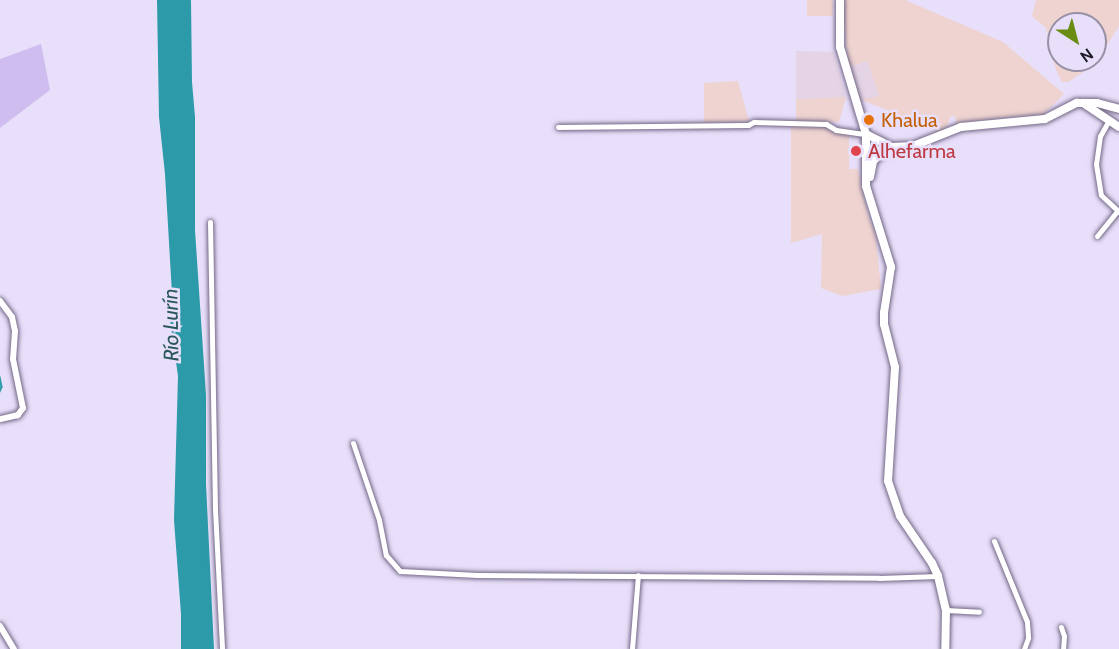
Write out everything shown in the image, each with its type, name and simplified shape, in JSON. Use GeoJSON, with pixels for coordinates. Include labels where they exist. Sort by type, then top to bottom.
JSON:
{"type":"FeatureCollection","features":[{"type":"Feature","properties":{"kind":"main road"},"geometry":{"type":"LineString","coordinates":[[840,0],[840,47],[866,134],[865,173],[870,202],[891,260],[884,313],[884,324],[895,367],[889,439],[889,486],[900,516],[932,563],[938,576],[946,610],[945,649]]}},
{"type":"Feature","properties":{"kind":"main road"},"geometry":{"type":"LineString","coordinates":[[870,202],[870,169],[873,161],[882,153],[920,144],[961,127],[1045,120],[1067,106],[1082,102],[1118,108]]}},
{"type":"Feature","properties":{"kind":"main road"},"geometry":{"type":"LineString","coordinates":[[1082,102],[1119,127]]}},
{"type":"Feature","properties":{"kind":"main road"},"geometry":{"type":"LineString","coordinates":[[1109,120],[1112,112],[1118,108]]}},
{"type":"Feature","properties":{"kind":"main road"},"geometry":{"type":"LineString","coordinates":[[866,134],[896,148]]}},
{"type":"Feature","properties":{"kind":"street"},"geometry":{"type":"LineString","coordinates":[[1096,236],[1118,211],[1101,195],[1096,164],[1100,136],[1109,120]]}},
{"type":"Feature","properties":{"kind":"street"},"geometry":{"type":"LineString","coordinates":[[558,127],[748,125],[754,122],[826,124],[836,130],[866,134]]}},
{"type":"Feature","properties":{"kind":"street"},"geometry":{"type":"LineString","coordinates":[[210,222],[215,509],[222,649]]}},
{"type":"Feature","properties":{"kind":"street"},"geometry":{"type":"LineString","coordinates":[[0,301],[12,317],[15,331],[13,359],[23,408],[14,417],[0,419]]}},
{"type":"Feature","properties":{"kind":"street"},"geometry":{"type":"LineString","coordinates":[[353,443],[379,520],[386,555],[400,571],[477,574],[879,578],[938,576]]}},
{"type":"Feature","properties":{"kind":"street"},"geometry":{"type":"LineString","coordinates":[[994,541],[1027,622],[1028,638],[1024,649]]}},
{"type":"Feature","properties":{"kind":"street"},"geometry":{"type":"LineString","coordinates":[[632,649],[638,575]]}},
{"type":"Feature","properties":{"kind":"street"},"geometry":{"type":"LineString","coordinates":[[946,610],[979,612]]}},
{"type":"Feature","properties":{"kind":"street"},"geometry":{"type":"LineString","coordinates":[[0,626],[14,649]]}},
{"type":"Feature","properties":{"kind":"street"},"geometry":{"type":"LineString","coordinates":[[1061,627],[1064,636],[1063,649]]}},
{"type":"Feature","properties":{"kind":"shaded area"},"geometry":{"type":"Polygon","coordinates":[[[807,0],[833,0],[833,16],[807,16],[807,0]]]}},
{"type":"Feature","properties":{"kind":"shaded area"},"geometry":{"type":"Polygon","coordinates":[[[844,0],[905,0],[1003,42],[1064,94],[1041,117],[1020,116],[956,123],[955,116],[950,117],[947,127],[935,133],[936,126],[930,122],[913,128],[893,124],[890,111],[861,100],[879,96],[867,61],[849,67],[843,21],[844,0]]]}},
{"type":"Feature","properties":{"kind":"shaded area"},"geometry":{"type":"Polygon","coordinates":[[[1036,0],[1119,0],[1119,26],[1107,45],[1107,12],[1047,12],[1047,32],[1046,28],[1032,16],[1036,0]]]}},
{"type":"Feature","properties":{"kind":"shaded area"},"geometry":{"type":"Polygon","coordinates":[[[41,44],[50,90],[0,128],[0,59],[41,44]]]}},
{"type":"Feature","properties":{"kind":"shaded area"},"geometry":{"type":"Polygon","coordinates":[[[796,51],[834,52],[846,97],[796,99],[796,51]]]}},
{"type":"Feature","properties":{"kind":"shaded area"},"geometry":{"type":"Polygon","coordinates":[[[867,61],[879,96],[861,102],[849,67],[867,61]]]}},
{"type":"Feature","properties":{"kind":"shaded area"},"geometry":{"type":"Polygon","coordinates":[[[1057,72],[1083,72],[1068,82],[1062,82],[1057,72]]]}},
{"type":"Feature","properties":{"kind":"shaded area"},"geometry":{"type":"Polygon","coordinates":[[[738,81],[749,121],[704,123],[704,83],[738,81]]]}},
{"type":"Feature","properties":{"kind":"shaded area"},"geometry":{"type":"Polygon","coordinates":[[[846,97],[839,122],[796,121],[796,99],[846,97]]]}},
{"type":"Feature","properties":{"kind":"shaded area"},"geometry":{"type":"Polygon","coordinates":[[[791,126],[824,126],[833,132],[849,134],[849,169],[858,169],[867,211],[876,237],[881,289],[842,296],[821,288],[822,234],[791,243],[791,126]]]}},
{"type":"Feature","properties":{"kind":"water","name":"Río Lurín"},"geometry":{"type":"Polygon","coordinates":[[[157,0],[191,0],[192,82],[195,117],[195,230],[206,395],[206,484],[214,649],[181,649],[181,614],[174,520],[178,376],[170,320],[172,294],[165,174],[159,117],[157,0]]]}},
{"type":"Feature","properties":{"kind":"waterway"},"geometry":{"type":"LineString","coordinates":[[0,377],[2,387],[0,392]]}},
{"type":"Feature","properties":{"kind":"place","name":"Khalua"},"geometry":{"type":"Point","coordinates":[869,120]}},
{"type":"Feature","properties":{"kind":"place","name":"Alhefarma"},"geometry":{"type":"Point","coordinates":[856,151]}}]}
